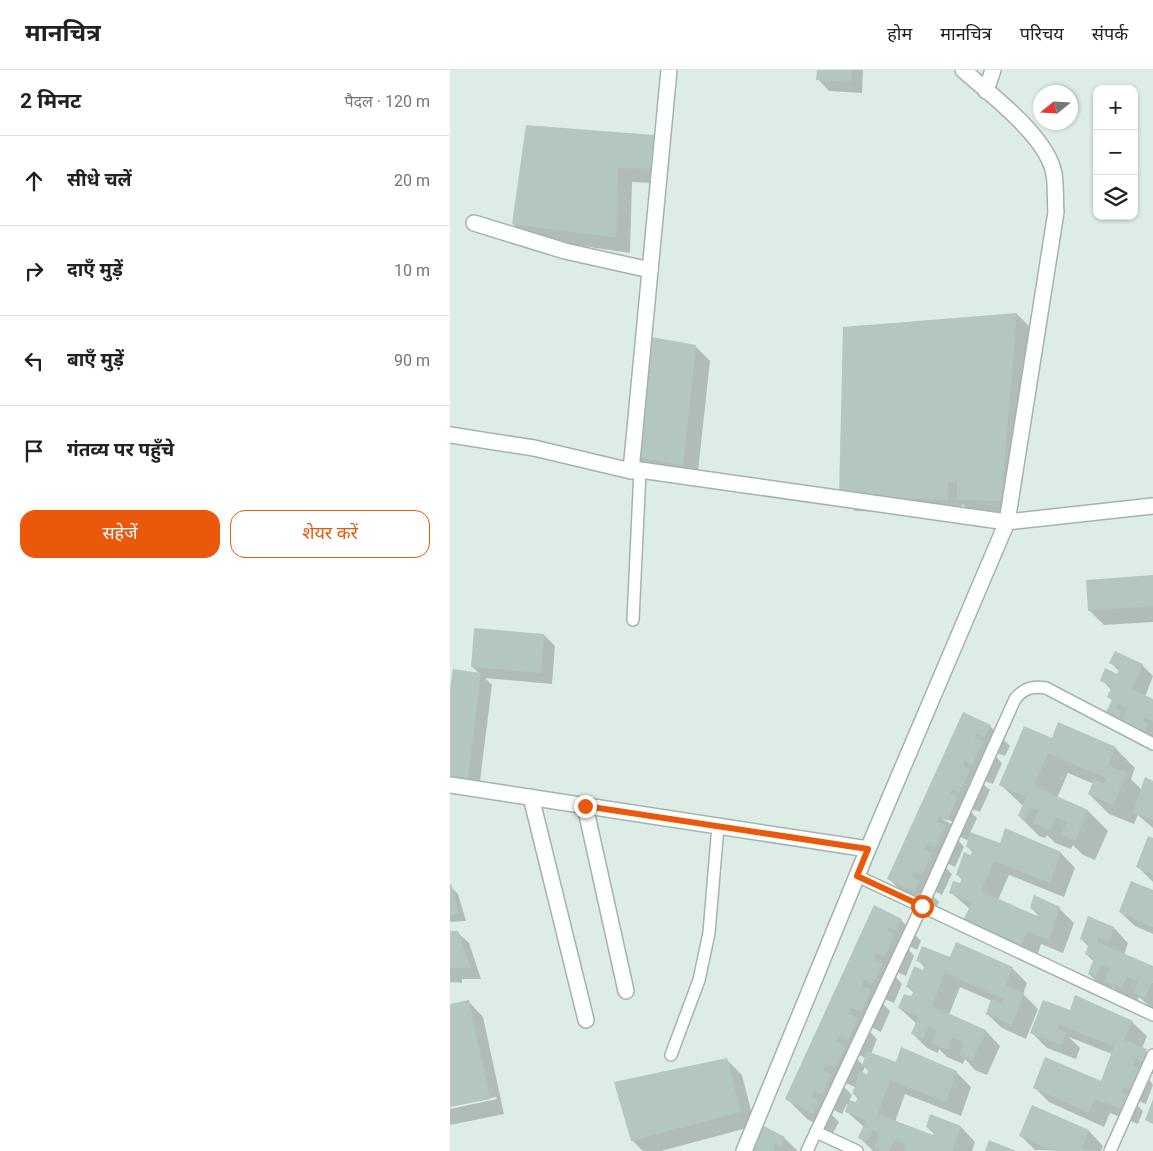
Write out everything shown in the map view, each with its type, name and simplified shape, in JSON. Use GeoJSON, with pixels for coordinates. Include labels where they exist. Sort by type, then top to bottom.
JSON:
{"type":"FeatureCollection","features":[{"type":"Feature","properties":{"kind":"street"},"geometry":{"type":"LineString","coordinates":[[636,471],[650,270],[669,70]]}},
{"type":"Feature","properties":{"kind":"street"},"geometry":{"type":"LineString","coordinates":[[744,1151],[868,849],[1007,522],[1056,204],[1054,172],[1038,141],[1014,115],[963,70]]}},
{"type":"Feature","properties":{"kind":"street"},"geometry":{"type":"LineString","coordinates":[[986,91],[993,70]]}},
{"type":"Feature","properties":{"kind":"street"},"geometry":{"type":"LineString","coordinates":[[474,223],[565,251],[650,270]]}},
{"type":"Feature","properties":{"kind":"street"},"geometry":{"type":"LineString","coordinates":[[450,435],[534,448],[636,471],[1007,522],[1153,506]]}},
{"type":"Feature","properties":{"kind":"street"},"geometry":{"type":"LineString","coordinates":[[450,784],[868,849]]}},
{"type":"Feature","properties":{"kind":"street"},"geometry":{"type":"LineString","coordinates":[[531,797],[586,1020]]}},
{"type":"Feature","properties":{"kind":"street"},"geometry":{"type":"LineString","coordinates":[[585,806],[626,991]]}},
{"type":"Feature","properties":{"kind":"lane"},"geometry":{"type":"LineString","coordinates":[[633,620],[636,471]]}},
{"type":"Feature","properties":{"kind":"lane"},"geometry":{"type":"LineString","coordinates":[[807,1151],[922,906],[1014,699],[1021,691],[1028,688],[1046,688],[1153,744]]}},
{"type":"Feature","properties":{"kind":"lane"},"geometry":{"type":"LineString","coordinates":[[671,1055],[699,980],[708,933],[718,826]]}},
{"type":"Feature","properties":{"kind":"lane"},"geometry":{"type":"LineString","coordinates":[[857,876],[1153,1015]]}},
{"type":"Feature","properties":{"kind":"lane"},"geometry":{"type":"LineString","coordinates":[[1110,1151],[1153,1056]]}},
{"type":"Feature","properties":{"kind":"lane"},"geometry":{"type":"LineString","coordinates":[[816,1132],[857,1151]]}},
{"type":"Feature","properties":{"kind":"building"},"geometry":{"type":"Polygon","coordinates":[[[817,70],[852,70],[851,82],[816,80],[817,70]]]}},
{"type":"Feature","properties":{"kind":"building"},"geometry":{"type":"Polygon","coordinates":[[[526,125],[654,135],[653,169],[618,168],[616,238],[512,224],[526,125]]]}},
{"type":"Feature","properties":{"kind":"building"},"geometry":{"type":"Polygon","coordinates":[[[1017,313],[1001,501],[957,500],[957,482],[948,482],[948,500],[839,497],[843,327],[1017,313]]]}},
{"type":"Feature","properties":{"kind":"building"},"geometry":{"type":"Polygon","coordinates":[[[646,336],[696,345],[683,466],[635,456],[646,336]]]}},
{"type":"Feature","properties":{"kind":"building"},"geometry":{"type":"Polygon","coordinates":[[[1153,575],[1153,606],[1088,611],[1086,580],[1153,575]]]}},
{"type":"Feature","properties":{"kind":"building"},"geometry":{"type":"Polygon","coordinates":[[[474,628],[544,634],[541,673],[471,667],[474,628]]]}},
{"type":"Feature","properties":{"kind":"building"},"geometry":{"type":"Polygon","coordinates":[[[1115,651],[1143,664],[1132,689],[1153,699],[1153,722],[1145,718],[1143,721],[1148,724],[1145,732],[1122,720],[1128,708],[1118,703],[1116,708],[1122,711],[1118,719],[1106,712],[1112,700],[1107,697],[1112,686],[1100,681],[1105,668],[1117,674],[1120,668],[1109,663],[1115,651]]]}},
{"type":"Feature","properties":{"kind":"building"},"geometry":{"type":"Polygon","coordinates":[[[453,669],[481,673],[468,778],[450,776],[450,689],[453,669]]]}},
{"type":"Feature","properties":{"kind":"building"},"geometry":{"type":"Polygon","coordinates":[[[963,712],[991,725],[985,737],[976,734],[975,738],[983,742],[972,765],[965,761],[963,765],[970,769],[959,793],[952,790],[950,793],[958,797],[947,821],[939,817],[937,822],[945,825],[935,848],[926,844],[924,849],[932,853],[922,875],[914,872],[911,877],[920,881],[914,892],[887,879],[963,712]]]}},
{"type":"Feature","properties":{"kind":"building"},"geometry":{"type":"Polygon","coordinates":[[[1058,722],[1116,747],[1108,765],[1127,773],[1113,805],[1088,794],[1094,779],[1104,784],[1106,778],[1048,753],[1034,786],[1088,810],[1075,841],[1061,835],[1067,822],[1056,818],[1050,830],[1033,823],[1039,810],[1030,807],[1025,819],[1018,816],[1026,797],[999,785],[1024,726],[1052,738],[1058,722]]]}},
{"type":"Feature","properties":{"kind":"building"},"geometry":{"type":"Polygon","coordinates":[[[1145,777],[1153,781],[1153,820],[1133,812],[1145,777]]]}},
{"type":"Feature","properties":{"kind":"building"},"geometry":{"type":"Polygon","coordinates":[[[1005,828],[1061,852],[1050,883],[994,861],[981,891],[1037,916],[1039,912],[1030,908],[1034,895],[1060,907],[1049,940],[1027,931],[1021,946],[963,921],[972,902],[949,893],[953,881],[960,883],[962,877],[956,875],[964,852],[971,855],[973,850],[966,847],[970,832],[1000,843],[1005,828]]]}},
{"type":"Feature","properties":{"kind":"building"},"geometry":{"type":"Polygon","coordinates":[[[1148,836],[1153,838],[1153,875],[1136,867],[1148,836]]]}},
{"type":"Feature","properties":{"kind":"building"},"geometry":{"type":"Polygon","coordinates":[[[1131,881],[1153,890],[1153,927],[1119,912],[1131,881]]]}},
{"type":"Feature","properties":{"kind":"building"},"geometry":{"type":"Polygon","coordinates":[[[451,884],[459,914],[450,915],[451,884]]]}},
{"type":"Feature","properties":{"kind":"building"},"geometry":{"type":"Polygon","coordinates":[[[874,905],[902,919],[897,931],[889,927],[887,931],[895,935],[885,957],[876,953],[874,959],[883,963],[873,984],[864,980],[862,986],[871,990],[861,1012],[851,1008],[849,1014],[858,1018],[848,1040],[839,1036],[836,1041],[846,1046],[835,1068],[826,1064],[823,1070],[832,1074],[822,1095],[814,1091],[811,1097],[819,1101],[813,1114],[785,1099],[874,905]]]}},
{"type":"Feature","properties":{"kind":"building"},"geometry":{"type":"Polygon","coordinates":[[[1088,916],[1114,927],[1109,942],[1098,937],[1097,942],[1153,966],[1153,983],[1151,983],[1145,998],[1133,993],[1138,982],[1127,977],[1122,988],[1105,981],[1110,969],[1101,965],[1096,977],[1088,974],[1094,958],[1085,954],[1089,943],[1080,939],[1088,916]]]}},
{"type":"Feature","properties":{"kind":"building"},"geometry":{"type":"Polygon","coordinates":[[[450,931],[458,931],[471,968],[450,968],[450,931]]]}},
{"type":"Feature","properties":{"kind":"building"},"geometry":{"type":"Polygon","coordinates":[[[956,942],[1013,967],[1006,985],[1024,993],[1012,1025],[986,1014],[991,999],[1002,1004],[1004,999],[945,973],[932,1006],[986,1030],[972,1061],[959,1055],[964,1043],[953,1038],[948,1050],[931,1043],[937,1031],[928,1026],[923,1039],[911,1034],[918,1017],[898,1008],[904,994],[911,996],[914,990],[906,987],[914,966],[923,970],[926,964],[916,961],[922,946],[950,957],[956,942]]]}},
{"type":"Feature","properties":{"kind":"building"},"geometry":{"type":"Polygon","coordinates":[[[1075,995],[1133,1021],[1124,1040],[1147,1049],[1142,1062],[1136,1059],[1133,1065],[1139,1068],[1131,1090],[1123,1087],[1121,1092],[1129,1095],[1123,1110],[1095,1099],[1089,1113],[1033,1088],[1045,1057],[1101,1081],[1114,1046],[1059,1025],[1057,1029],[1066,1032],[1061,1045],[1030,1033],[1043,1000],[1070,1010],[1075,995]]]}},
{"type":"Feature","properties":{"kind":"building"},"geometry":{"type":"Polygon","coordinates":[[[469,1000],[490,1099],[450,1107],[450,1004],[469,1000]]]}},
{"type":"Feature","properties":{"kind":"building"},"geometry":{"type":"Polygon","coordinates":[[[901,1047],[957,1071],[946,1102],[890,1080],[878,1114],[933,1135],[935,1131],[926,1127],[930,1114],[961,1126],[952,1151],[904,1151],[906,1145],[894,1140],[890,1151],[884,1151],[874,1147],[879,1133],[872,1130],[867,1142],[858,1138],[866,1120],[845,1112],[849,1100],[856,1102],[858,1096],[852,1094],[860,1071],[867,1074],[869,1069],[862,1066],[867,1051],[896,1062],[901,1047]]]}},
{"type":"Feature","properties":{"kind":"building"},"geometry":{"type":"Polygon","coordinates":[[[727,1058],[741,1112],[631,1141],[614,1082],[727,1058]]]}},
{"type":"Feature","properties":{"kind":"building"},"geometry":{"type":"Polygon","coordinates":[[[1153,1099],[1153,1124],[1145,1120],[1153,1099]]]}},
{"type":"Feature","properties":{"kind":"building"},"geometry":{"type":"Polygon","coordinates":[[[1032,1105],[1089,1130],[1082,1147],[1090,1151],[1054,1151],[1019,1136],[1032,1105]]]}},
{"type":"Feature","properties":{"kind":"building"},"geometry":{"type":"Polygon","coordinates":[[[760,1124],[785,1137],[781,1147],[775,1144],[773,1149],[777,1151],[748,1151],[760,1124]]]}},
{"type":"Feature","properties":{"kind":"building"},"geometry":{"type":"Polygon","coordinates":[[[989,1140],[1016,1151],[985,1151],[989,1140]]]}},
{"type":"Feature","properties":{"kind":"route"},"geometry":{"type":"LineString","coordinates":[[585,806],[868,849],[857,876],[922,906]]}}]}
